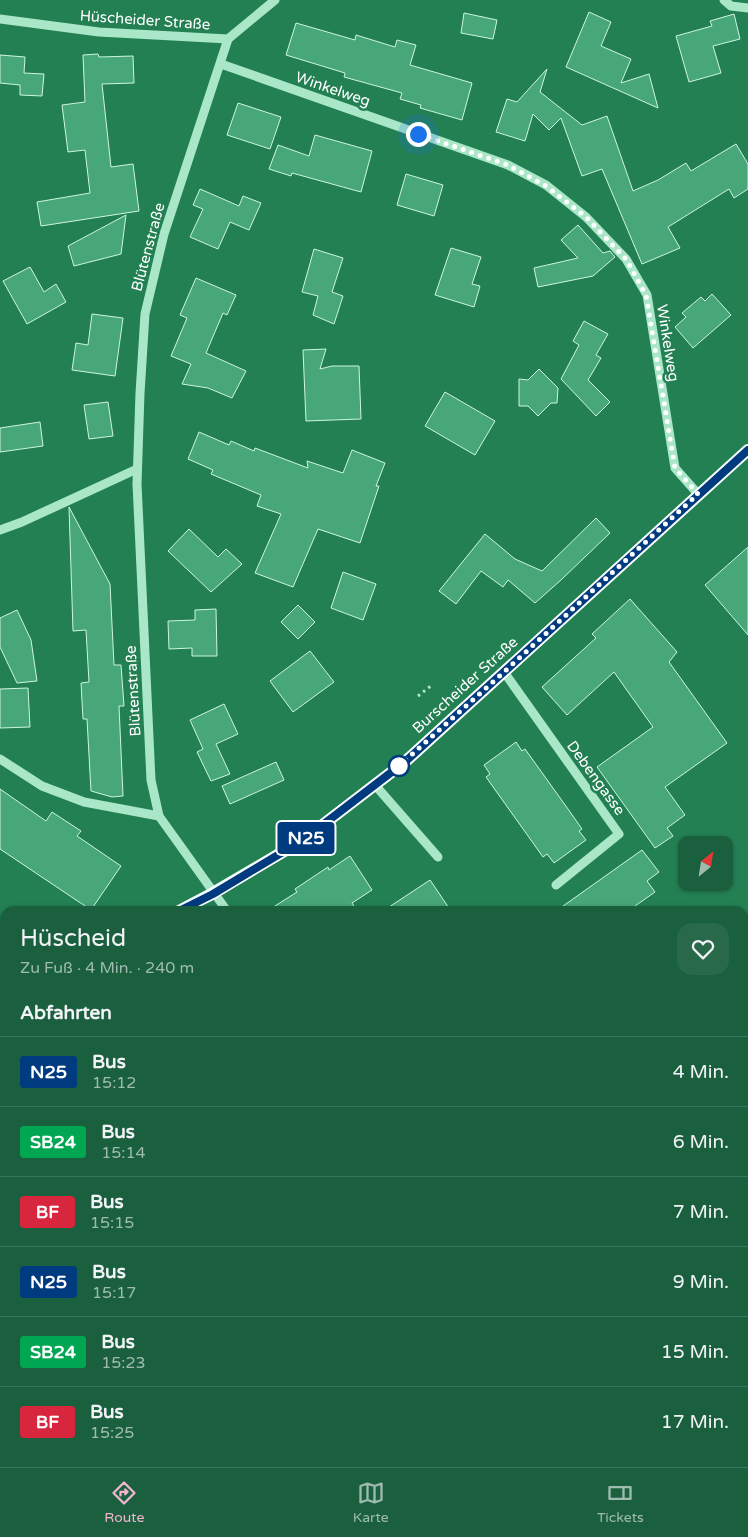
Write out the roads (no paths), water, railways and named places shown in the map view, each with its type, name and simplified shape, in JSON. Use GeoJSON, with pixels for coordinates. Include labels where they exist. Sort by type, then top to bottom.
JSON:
{"type":"FeatureCollection","features":[{"type":"Feature","properties":{"kind":"main road","name":"Burscheider Straße"},"geometry":{"type":"LineString","coordinates":[[189,906],[213,894],[303,840],[406,761],[748,450]]}},
{"type":"Feature","properties":{"kind":"street","name":"Hüscheider Straße"},"geometry":{"type":"LineString","coordinates":[[0,19],[99,32],[228,39],[275,0]]}},
{"type":"Feature","properties":{"kind":"street"},"geometry":{"type":"LineString","coordinates":[[724,0],[731,6],[748,8]]}},
{"type":"Feature","properties":{"kind":"street","name":"Blütenstraße"},"geometry":{"type":"LineString","coordinates":[[223,906],[159,816],[151,780],[137,469],[145,314],[164,234],[228,39]]}},
{"type":"Feature","properties":{"kind":"street","name":"Winkelweg"},"geometry":{"type":"LineString","coordinates":[[221,64],[508,165],[546,186],[586,217],[626,259],[646,295],[675,468],[698,494]]}},
{"type":"Feature","properties":{"kind":"street"},"geometry":{"type":"LineString","coordinates":[[0,530],[22,522],[137,469]]}},
{"type":"Feature","properties":{"kind":"street","name":"Debengasse"},"geometry":{"type":"LineString","coordinates":[[504,672],[619,834],[556,885]]}},
{"type":"Feature","properties":{"kind":"street"},"geometry":{"type":"LineString","coordinates":[[0,759],[42,786],[84,802],[159,816]]}},
{"type":"Feature","properties":{"kind":"street"},"geometry":{"type":"LineString","coordinates":[[375,785],[438,857]]}}]}
